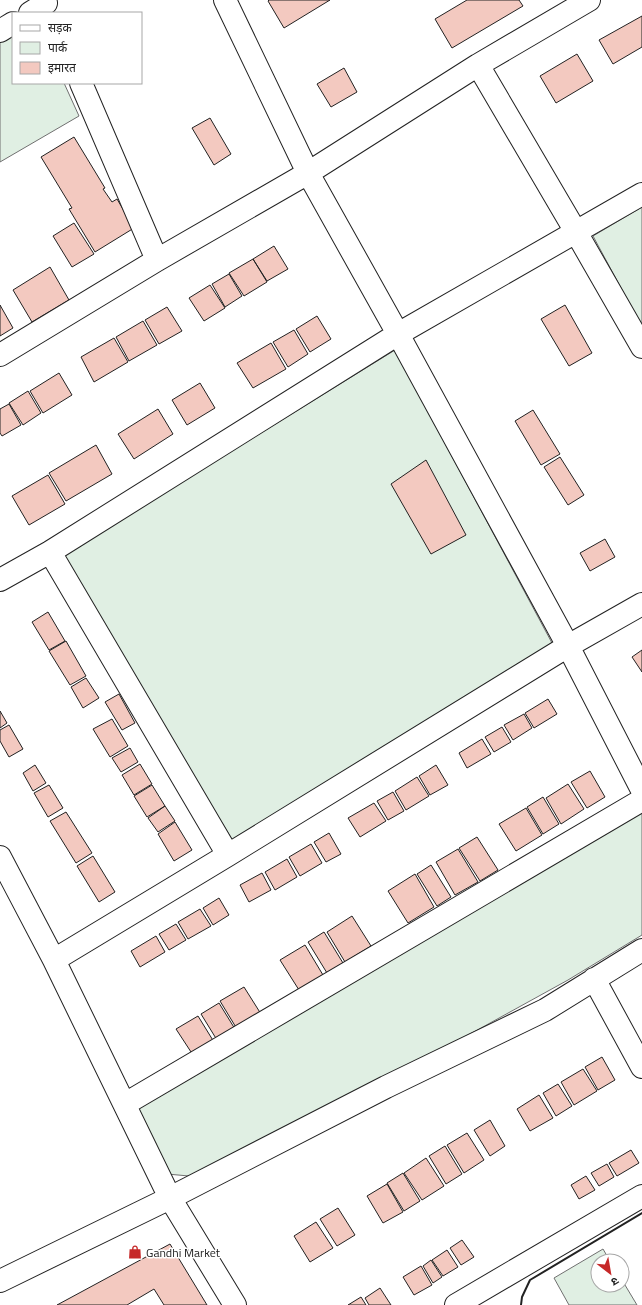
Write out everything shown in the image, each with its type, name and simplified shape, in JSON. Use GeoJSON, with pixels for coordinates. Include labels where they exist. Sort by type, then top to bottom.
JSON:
{"type":"FeatureCollection","features":[{"type":"Feature","properties":{"kind":"street"},"geometry":{"type":"LineString","coordinates":[[224,0],[308,172],[568,646],[642,790]]}},
{"type":"Feature","properties":{"kind":"street"},"geometry":{"type":"LineString","coordinates":[[0,354],[308,172],[478,65],[589,0]]}},
{"type":"Feature","properties":{"kind":"street"},"geometry":{"type":"LineString","coordinates":[[0,31],[12,24]]}},
{"type":"Feature","properties":{"kind":"street"},"geometry":{"type":"LineString","coordinates":[[478,65],[642,347]]}},
{"type":"Feature","properties":{"kind":"street"},"geometry":{"type":"LineString","coordinates":[[81,84],[157,260]]}},
{"type":"Feature","properties":{"kind":"street"},"geometry":{"type":"LineString","coordinates":[[0,580],[50,552],[398,334],[642,194]]}},
{"type":"Feature","properties":{"kind":"street"},"geometry":{"type":"LineString","coordinates":[[50,552],[228,855]]}},
{"type":"Feature","properties":{"kind":"street"},"geometry":{"type":"LineString","coordinates":[[54,960],[568,646],[642,604]]}},
{"type":"Feature","properties":{"kind":"street"},"geometry":{"type":"LineString","coordinates":[[124,1104],[642,800]]}},
{"type":"Feature","properties":{"kind":"street"},"geometry":{"type":"LineString","coordinates":[[0,857],[54,960],[170,1198],[235,1305]]}},
{"type":"Feature","properties":{"kind":"street"},"geometry":{"type":"LineString","coordinates":[[0,1281],[170,1198],[386,1087],[545,1010],[642,950]]}},
{"type":"Feature","properties":{"kind":"street"},"geometry":{"type":"LineString","coordinates":[[594,979],[642,1067]]}},
{"type":"Feature","properties":{"kind":"street"},"geometry":{"type":"LineString","coordinates":[[470,1302],[642,1196]]}},
{"type":"Feature","properties":{"kind":"green space"},"geometry":{"type":"Polygon","coordinates":[[[12,27],[12,84],[64,84],[79,116],[0,162],[0,34],[12,27]]]}},
{"type":"Feature","properties":{"kind":"green space"},"geometry":{"type":"Polygon","coordinates":[[[642,207],[642,327],[593,236],[642,207]]]}},
{"type":"Feature","properties":{"kind":"green space"},"geometry":{"type":"Polygon","coordinates":[[[395,350],[552,643],[233,841],[60,557],[395,350]]]}},
{"type":"Feature","properties":{"kind":"green space"},"geometry":{"type":"Polygon","coordinates":[[[642,809],[642,935],[568,980],[452,1044],[189,1176],[167,1174],[138,1109],[642,809]]]}},
{"type":"Feature","properties":{"kind":"green space"},"geometry":{"type":"Polygon","coordinates":[[[603,1249],[605,1253],[596,1253],[603,1249]]]}},
{"type":"Feature","properties":{"kind":"green space"},"geometry":{"type":"Polygon","coordinates":[[[590,1257],[590,1293],[630,1293],[637,1305],[569,1305],[554,1278],[590,1257]]]}},
{"type":"Feature","properties":{"kind":"building"},"geometry":{"type":"Polygon","coordinates":[[[330,0],[284,28],[268,1],[330,0]]]}},
{"type":"Feature","properties":{"kind":"building"},"geometry":{"type":"Polygon","coordinates":[[[467,0],[519,0],[523,6],[452,48],[435,19],[467,0]]]}},
{"type":"Feature","properties":{"kind":"building"},"geometry":{"type":"Polygon","coordinates":[[[642,16],[642,47],[613,64],[599,40],[642,16]]]}},
{"type":"Feature","properties":{"kind":"building"},"geometry":{"type":"Polygon","coordinates":[[[577,54],[593,81],[556,103],[540,76],[577,54]]]}},
{"type":"Feature","properties":{"kind":"building"},"geometry":{"type":"Polygon","coordinates":[[[344,68],[357,92],[331,107],[317,84],[344,68]]]}},
{"type":"Feature","properties":{"kind":"building"},"geometry":{"type":"Polygon","coordinates":[[[210,118],[231,154],[214,165],[192,128],[210,118]]]}},
{"type":"Feature","properties":{"kind":"building"},"geometry":{"type":"Polygon","coordinates":[[[74,137],[105,188],[103,189],[112,202],[117,199],[134,228],[95,252],[69,209],[72,208],[41,157],[74,137]]]}},
{"type":"Feature","properties":{"kind":"building"},"geometry":{"type":"Polygon","coordinates":[[[74,223],[94,254],[72,267],[53,236],[74,223]]]}},
{"type":"Feature","properties":{"kind":"building"},"geometry":{"type":"Polygon","coordinates":[[[274,246],[288,269],[267,281],[253,259],[274,246]]]}},
{"type":"Feature","properties":{"kind":"building"},"geometry":{"type":"Polygon","coordinates":[[[253,259],[267,282],[244,296],[229,273],[253,259]]]}},
{"type":"Feature","properties":{"kind":"building"},"geometry":{"type":"Polygon","coordinates":[[[50,267],[69,300],[32,322],[13,290],[50,267]]]}},
{"type":"Feature","properties":{"kind":"building"},"geometry":{"type":"Polygon","coordinates":[[[229,274],[242,296],[225,307],[212,284],[229,274]]]}},
{"type":"Feature","properties":{"kind":"building"},"geometry":{"type":"Polygon","coordinates":[[[210,285],[225,308],[204,321],[189,298],[210,285]]]}},
{"type":"Feature","properties":{"kind":"building"},"geometry":{"type":"Polygon","coordinates":[[[0,305],[13,328],[0,336],[0,305]]]}},
{"type":"Feature","properties":{"kind":"building"},"geometry":{"type":"Polygon","coordinates":[[[565,305],[592,353],[569,366],[541,319],[565,305]]]}},
{"type":"Feature","properties":{"kind":"building"},"geometry":{"type":"Polygon","coordinates":[[[167,307],[182,331],[159,344],[145,320],[167,307]]]}},
{"type":"Feature","properties":{"kind":"building"},"geometry":{"type":"Polygon","coordinates":[[[317,316],[331,339],[310,352],[296,329],[317,316]]]}},
{"type":"Feature","properties":{"kind":"building"},"geometry":{"type":"Polygon","coordinates":[[[143,321],[157,345],[129,361],[116,337],[143,321]]]}},
{"type":"Feature","properties":{"kind":"building"},"geometry":{"type":"Polygon","coordinates":[[[294,330],[308,354],[288,367],[273,342],[294,330]]]}},
{"type":"Feature","properties":{"kind":"building"},"geometry":{"type":"Polygon","coordinates":[[[114,338],[128,362],[94,382],[81,357],[114,338]]]}},
{"type":"Feature","properties":{"kind":"building"},"geometry":{"type":"Polygon","coordinates":[[[271,343],[286,369],[253,388],[237,363],[271,343]]]}},
{"type":"Feature","properties":{"kind":"building"},"geometry":{"type":"Polygon","coordinates":[[[59,373],[72,395],[43,413],[30,391],[59,373]]]}},
{"type":"Feature","properties":{"kind":"building"},"geometry":{"type":"Polygon","coordinates":[[[200,383],[215,408],[187,425],[172,400],[200,383]]]}},
{"type":"Feature","properties":{"kind":"building"},"geometry":{"type":"Polygon","coordinates":[[[28,391],[41,413],[23,425],[9,403],[28,391]]]}},
{"type":"Feature","properties":{"kind":"building"},"geometry":{"type":"Polygon","coordinates":[[[9,404],[21,425],[2,436],[0,433],[0,409],[9,404]]]}},
{"type":"Feature","properties":{"kind":"building"},"geometry":{"type":"Polygon","coordinates":[[[158,409],[173,434],[134,459],[118,434],[158,409]]]}},
{"type":"Feature","properties":{"kind":"building"},"geometry":{"type":"Polygon","coordinates":[[[533,410],[560,454],[541,465],[515,421],[533,410]]]}},
{"type":"Feature","properties":{"kind":"building"},"geometry":{"type":"Polygon","coordinates":[[[96,445],[112,474],[66,501],[49,473],[96,445]]]}},
{"type":"Feature","properties":{"kind":"building"},"geometry":{"type":"Polygon","coordinates":[[[560,457],[584,495],[568,505],[544,467],[560,457]]]}},
{"type":"Feature","properties":{"kind":"building"},"geometry":{"type":"Polygon","coordinates":[[[426,460],[466,535],[431,554],[391,484],[426,460]]]}},
{"type":"Feature","properties":{"kind":"building"},"geometry":{"type":"Polygon","coordinates":[[[48,475],[65,504],[29,525],[12,496],[48,475]]]}},
{"type":"Feature","properties":{"kind":"building"},"geometry":{"type":"Polygon","coordinates":[[[605,539],[615,557],[590,571],[580,553],[605,539]]]}},
{"type":"Feature","properties":{"kind":"building"},"geometry":{"type":"Polygon","coordinates":[[[48,612],[65,641],[49,650],[32,622],[48,612]]]}},
{"type":"Feature","properties":{"kind":"building"},"geometry":{"type":"Polygon","coordinates":[[[66,641],[86,676],[70,685],[49,651],[66,641]]]}},
{"type":"Feature","properties":{"kind":"building"},"geometry":{"type":"Polygon","coordinates":[[[642,650],[642,672],[632,657],[642,650]]]}},
{"type":"Feature","properties":{"kind":"building"},"geometry":{"type":"Polygon","coordinates":[[[86,678],[99,698],[83,708],[71,687],[86,678]]]}},
{"type":"Feature","properties":{"kind":"building"},"geometry":{"type":"Polygon","coordinates":[[[119,694],[135,723],[122,730],[105,702],[119,694]]]}},
{"type":"Feature","properties":{"kind":"building"},"geometry":{"type":"Polygon","coordinates":[[[548,699],[557,714],[534,728],[525,713],[548,699]]]}},
{"type":"Feature","properties":{"kind":"building"},"geometry":{"type":"Polygon","coordinates":[[[0,711],[7,723],[0,728],[0,711]]]}},
{"type":"Feature","properties":{"kind":"building"},"geometry":{"type":"Polygon","coordinates":[[[524,714],[532,728],[513,740],[504,725],[524,714]]]}},
{"type":"Feature","properties":{"kind":"building"},"geometry":{"type":"Polygon","coordinates":[[[112,719],[128,746],[110,757],[93,729],[112,719]]]}},
{"type":"Feature","properties":{"kind":"building"},"geometry":{"type":"Polygon","coordinates":[[[9,725],[23,749],[9,757],[0,741],[0,730],[9,725]]]}},
{"type":"Feature","properties":{"kind":"building"},"geometry":{"type":"Polygon","coordinates":[[[502,727],[511,742],[494,752],[485,737],[502,727]]]}},
{"type":"Feature","properties":{"kind":"building"},"geometry":{"type":"Polygon","coordinates":[[[482,739],[491,754],[467,768],[459,753],[482,739]]]}},
{"type":"Feature","properties":{"kind":"building"},"geometry":{"type":"Polygon","coordinates":[[[130,748],[138,762],[121,772],[112,758],[130,748]]]}},
{"type":"Feature","properties":{"kind":"building"},"geometry":{"type":"Polygon","coordinates":[[[140,764],[152,784],[134,795],[122,775],[140,764]]]}},
{"type":"Feature","properties":{"kind":"building"},"geometry":{"type":"Polygon","coordinates":[[[35,765],[46,783],[33,791],[23,773],[35,765]]]}},
{"type":"Feature","properties":{"kind":"building"},"geometry":{"type":"Polygon","coordinates":[[[436,765],[448,785],[430,795],[419,776],[436,765]]]}},
{"type":"Feature","properties":{"kind":"building"},"geometry":{"type":"Polygon","coordinates":[[[590,771],[605,797],[587,808],[571,782],[590,771]]]}},
{"type":"Feature","properties":{"kind":"building"},"geometry":{"type":"Polygon","coordinates":[[[417,777],[429,796],[406,810],[395,791],[417,777]]]}},
{"type":"Feature","properties":{"kind":"building"},"geometry":{"type":"Polygon","coordinates":[[[568,784],[584,809],[561,824],[546,798],[568,784]]]}},
{"type":"Feature","properties":{"kind":"building"},"geometry":{"type":"Polygon","coordinates":[[[49,785],[63,808],[48,817],[34,793],[49,785]]]}},
{"type":"Feature","properties":{"kind":"building"},"geometry":{"type":"Polygon","coordinates":[[[152,785],[165,806],[147,817],[134,796],[152,785]]]}},
{"type":"Feature","properties":{"kind":"building"},"geometry":{"type":"Polygon","coordinates":[[[393,792],[404,811],[388,820],[377,801],[393,792]]]}},
{"type":"Feature","properties":{"kind":"building"},"geometry":{"type":"Polygon","coordinates":[[[543,797],[559,824],[543,834],[527,807],[543,797]]]}},
{"type":"Feature","properties":{"kind":"building"},"geometry":{"type":"Polygon","coordinates":[[[374,803],[386,821],[360,837],[348,818],[374,803]]]}},
{"type":"Feature","properties":{"kind":"building"},"geometry":{"type":"Polygon","coordinates":[[[165,806],[175,821],[158,832],[148,818],[165,806]]]}},
{"type":"Feature","properties":{"kind":"building"},"geometry":{"type":"Polygon","coordinates":[[[526,808],[542,835],[516,851],[499,824],[526,808]]]}},
{"type":"Feature","properties":{"kind":"building"},"geometry":{"type":"Polygon","coordinates":[[[66,812],[92,853],[76,863],[50,821],[66,812]]]}},
{"type":"Feature","properties":{"kind":"building"},"geometry":{"type":"Polygon","coordinates":[[[175,822],[192,850],[174,861],[158,834],[175,822]]]}},
{"type":"Feature","properties":{"kind":"building"},"geometry":{"type":"Polygon","coordinates":[[[329,833],[341,854],[326,862],[314,842],[329,833]]]}},
{"type":"Feature","properties":{"kind":"building"},"geometry":{"type":"Polygon","coordinates":[[[477,837],[498,870],[480,881],[459,848],[477,837]]]}},
{"type":"Feature","properties":{"kind":"building"},"geometry":{"type":"Polygon","coordinates":[[[311,844],[322,863],[300,876],[289,857],[311,844]]]}},
{"type":"Feature","properties":{"kind":"building"},"geometry":{"type":"Polygon","coordinates":[[[458,849],[478,882],[455,895],[436,862],[458,849]]]}},
{"type":"Feature","properties":{"kind":"building"},"geometry":{"type":"Polygon","coordinates":[[[93,856],[115,892],[99,902],[77,866],[93,856]]]}},
{"type":"Feature","properties":{"kind":"building"},"geometry":{"type":"Polygon","coordinates":[[[287,859],[297,877],[275,890],[265,872],[287,859]]]}},
{"type":"Feature","properties":{"kind":"building"},"geometry":{"type":"Polygon","coordinates":[[[431,865],[451,897],[437,906],[417,874],[431,865]]]}},
{"type":"Feature","properties":{"kind":"building"},"geometry":{"type":"Polygon","coordinates":[[[262,873],[271,890],[249,902],[240,885],[262,873]]]}},
{"type":"Feature","properties":{"kind":"building"},"geometry":{"type":"Polygon","coordinates":[[[415,874],[434,907],[408,923],[388,891],[415,874]]]}},
{"type":"Feature","properties":{"kind":"building"},"geometry":{"type":"Polygon","coordinates":[[[219,898],[229,915],[213,925],[203,908],[219,898]]]}},
{"type":"Feature","properties":{"kind":"building"},"geometry":{"type":"Polygon","coordinates":[[[200,909],[211,926],[188,939],[178,922],[200,909]]]}},
{"type":"Feature","properties":{"kind":"building"},"geometry":{"type":"Polygon","coordinates":[[[352,916],[371,946],[345,962],[327,932],[352,916]]]}},
{"type":"Feature","properties":{"kind":"building"},"geometry":{"type":"Polygon","coordinates":[[[176,924],[186,940],[169,950],[159,934],[176,924]]]}},
{"type":"Feature","properties":{"kind":"building"},"geometry":{"type":"Polygon","coordinates":[[[324,932],[343,963],[327,973],[308,942],[324,932]]]}},
{"type":"Feature","properties":{"kind":"building"},"geometry":{"type":"Polygon","coordinates":[[[156,936],[165,952],[140,967],[131,951],[156,936]]]}},
{"type":"Feature","properties":{"kind":"building"},"geometry":{"type":"Polygon","coordinates":[[[305,945],[323,975],[299,990],[280,960],[305,945]]]}},
{"type":"Feature","properties":{"kind":"building"},"geometry":{"type":"Polygon","coordinates":[[[244,987],[261,1014],[237,1029],[220,1001],[244,987]]]}},
{"type":"Feature","properties":{"kind":"building"},"geometry":{"type":"Polygon","coordinates":[[[219,1003],[235,1029],[217,1040],[201,1014],[219,1003]]]}},
{"type":"Feature","properties":{"kind":"building"},"geometry":{"type":"Polygon","coordinates":[[[198,1016],[214,1042],[193,1055],[176,1029],[198,1016]]]}},
{"type":"Feature","properties":{"kind":"building"},"geometry":{"type":"Polygon","coordinates":[[[602,1057],[615,1080],[598,1090],[585,1067],[602,1057]]]}},
{"type":"Feature","properties":{"kind":"building"},"geometry":{"type":"Polygon","coordinates":[[[583,1069],[597,1091],[574,1105],[561,1082],[583,1069]]]}},
{"type":"Feature","properties":{"kind":"building"},"geometry":{"type":"Polygon","coordinates":[[[558,1084],[572,1106],[556,1116],[543,1093],[558,1084]]]}},
{"type":"Feature","properties":{"kind":"building"},"geometry":{"type":"Polygon","coordinates":[[[539,1095],[553,1118],[530,1131],[517,1109],[539,1095]]]}},
{"type":"Feature","properties":{"kind":"building"},"geometry":{"type":"Polygon","coordinates":[[[490,1120],[505,1146],[490,1156],[474,1130],[490,1120]]]}},
{"type":"Feature","properties":{"kind":"building"},"geometry":{"type":"Polygon","coordinates":[[[467,1133],[484,1160],[464,1173],[447,1145],[467,1133]]]}},
{"type":"Feature","properties":{"kind":"building"},"geometry":{"type":"Polygon","coordinates":[[[445,1146],[462,1174],[446,1184],[429,1156],[445,1146]]]}},
{"type":"Feature","properties":{"kind":"building"},"geometry":{"type":"Polygon","coordinates":[[[631,1150],[639,1163],[617,1176],[609,1163],[631,1150]]]}},
{"type":"Feature","properties":{"kind":"building"},"geometry":{"type":"Polygon","coordinates":[[[426,1158],[444,1186],[422,1200],[404,1173],[426,1158]]]}},
{"type":"Feature","properties":{"kind":"building"},"geometry":{"type":"Polygon","coordinates":[[[607,1164],[614,1177],[599,1186],[591,1173],[607,1164]]]}},
{"type":"Feature","properties":{"kind":"building"},"geometry":{"type":"Polygon","coordinates":[[[403,1173],[420,1201],[404,1211],[387,1183],[403,1173]]]}},
{"type":"Feature","properties":{"kind":"building"},"geometry":{"type":"Polygon","coordinates":[[[586,1176],[595,1190],[579,1199],[571,1185],[586,1176]]]}},
{"type":"Feature","properties":{"kind":"building"},"geometry":{"type":"Polygon","coordinates":[[[387,1184],[403,1212],[383,1223],[367,1196],[387,1184]]]}},
{"type":"Feature","properties":{"kind":"building"},"geometry":{"type":"Polygon","coordinates":[[[338,1208],[355,1235],[337,1246],[320,1219],[338,1208]]]}},
{"type":"Feature","properties":{"kind":"building"},"geometry":{"type":"Polygon","coordinates":[[[316,1222],[333,1248],[310,1262],[294,1236],[316,1222]]]}},
{"type":"Feature","properties":{"kind":"building"},"geometry":{"type":"Polygon","coordinates":[[[462,1240],[474,1257],[461,1265],[450,1248],[462,1240]]]}},
{"type":"Feature","properties":{"kind":"building"},"geometry":{"type":"Polygon","coordinates":[[[170,1244],[207,1305],[164,1305],[154,1289],[127,1305],[57,1305],[170,1244]]]}},
{"type":"Feature","properties":{"kind":"building"},"geometry":{"type":"Polygon","coordinates":[[[447,1250],[458,1267],[443,1276],[432,1260],[447,1250]]]}},
{"type":"Feature","properties":{"kind":"building"},"geometry":{"type":"Polygon","coordinates":[[[431,1260],[442,1277],[433,1283],[423,1266],[431,1260]]]}},
{"type":"Feature","properties":{"kind":"building"},"geometry":{"type":"Polygon","coordinates":[[[421,1266],[432,1285],[414,1295],[403,1277],[421,1266]]]}},
{"type":"Feature","properties":{"kind":"building"},"geometry":{"type":"Polygon","coordinates":[[[380,1288],[391,1305],[369,1305],[365,1298],[380,1288]]]}},
{"type":"Feature","properties":{"kind":"building"},"geometry":{"type":"Polygon","coordinates":[[[361,1297],[366,1305],[348,1305],[361,1297]]]}},
{"type":"Feature","properties":{"kind":"wall"},"geometry":{"type":"LineString","coordinates":[[521,1305],[522,1297],[530,1280],[642,1213]]}},
{"type":"Feature","properties":{"kind":"place","name":"Gandhi Market"},"geometry":{"type":"Point","coordinates":[135,1252]}}]}
